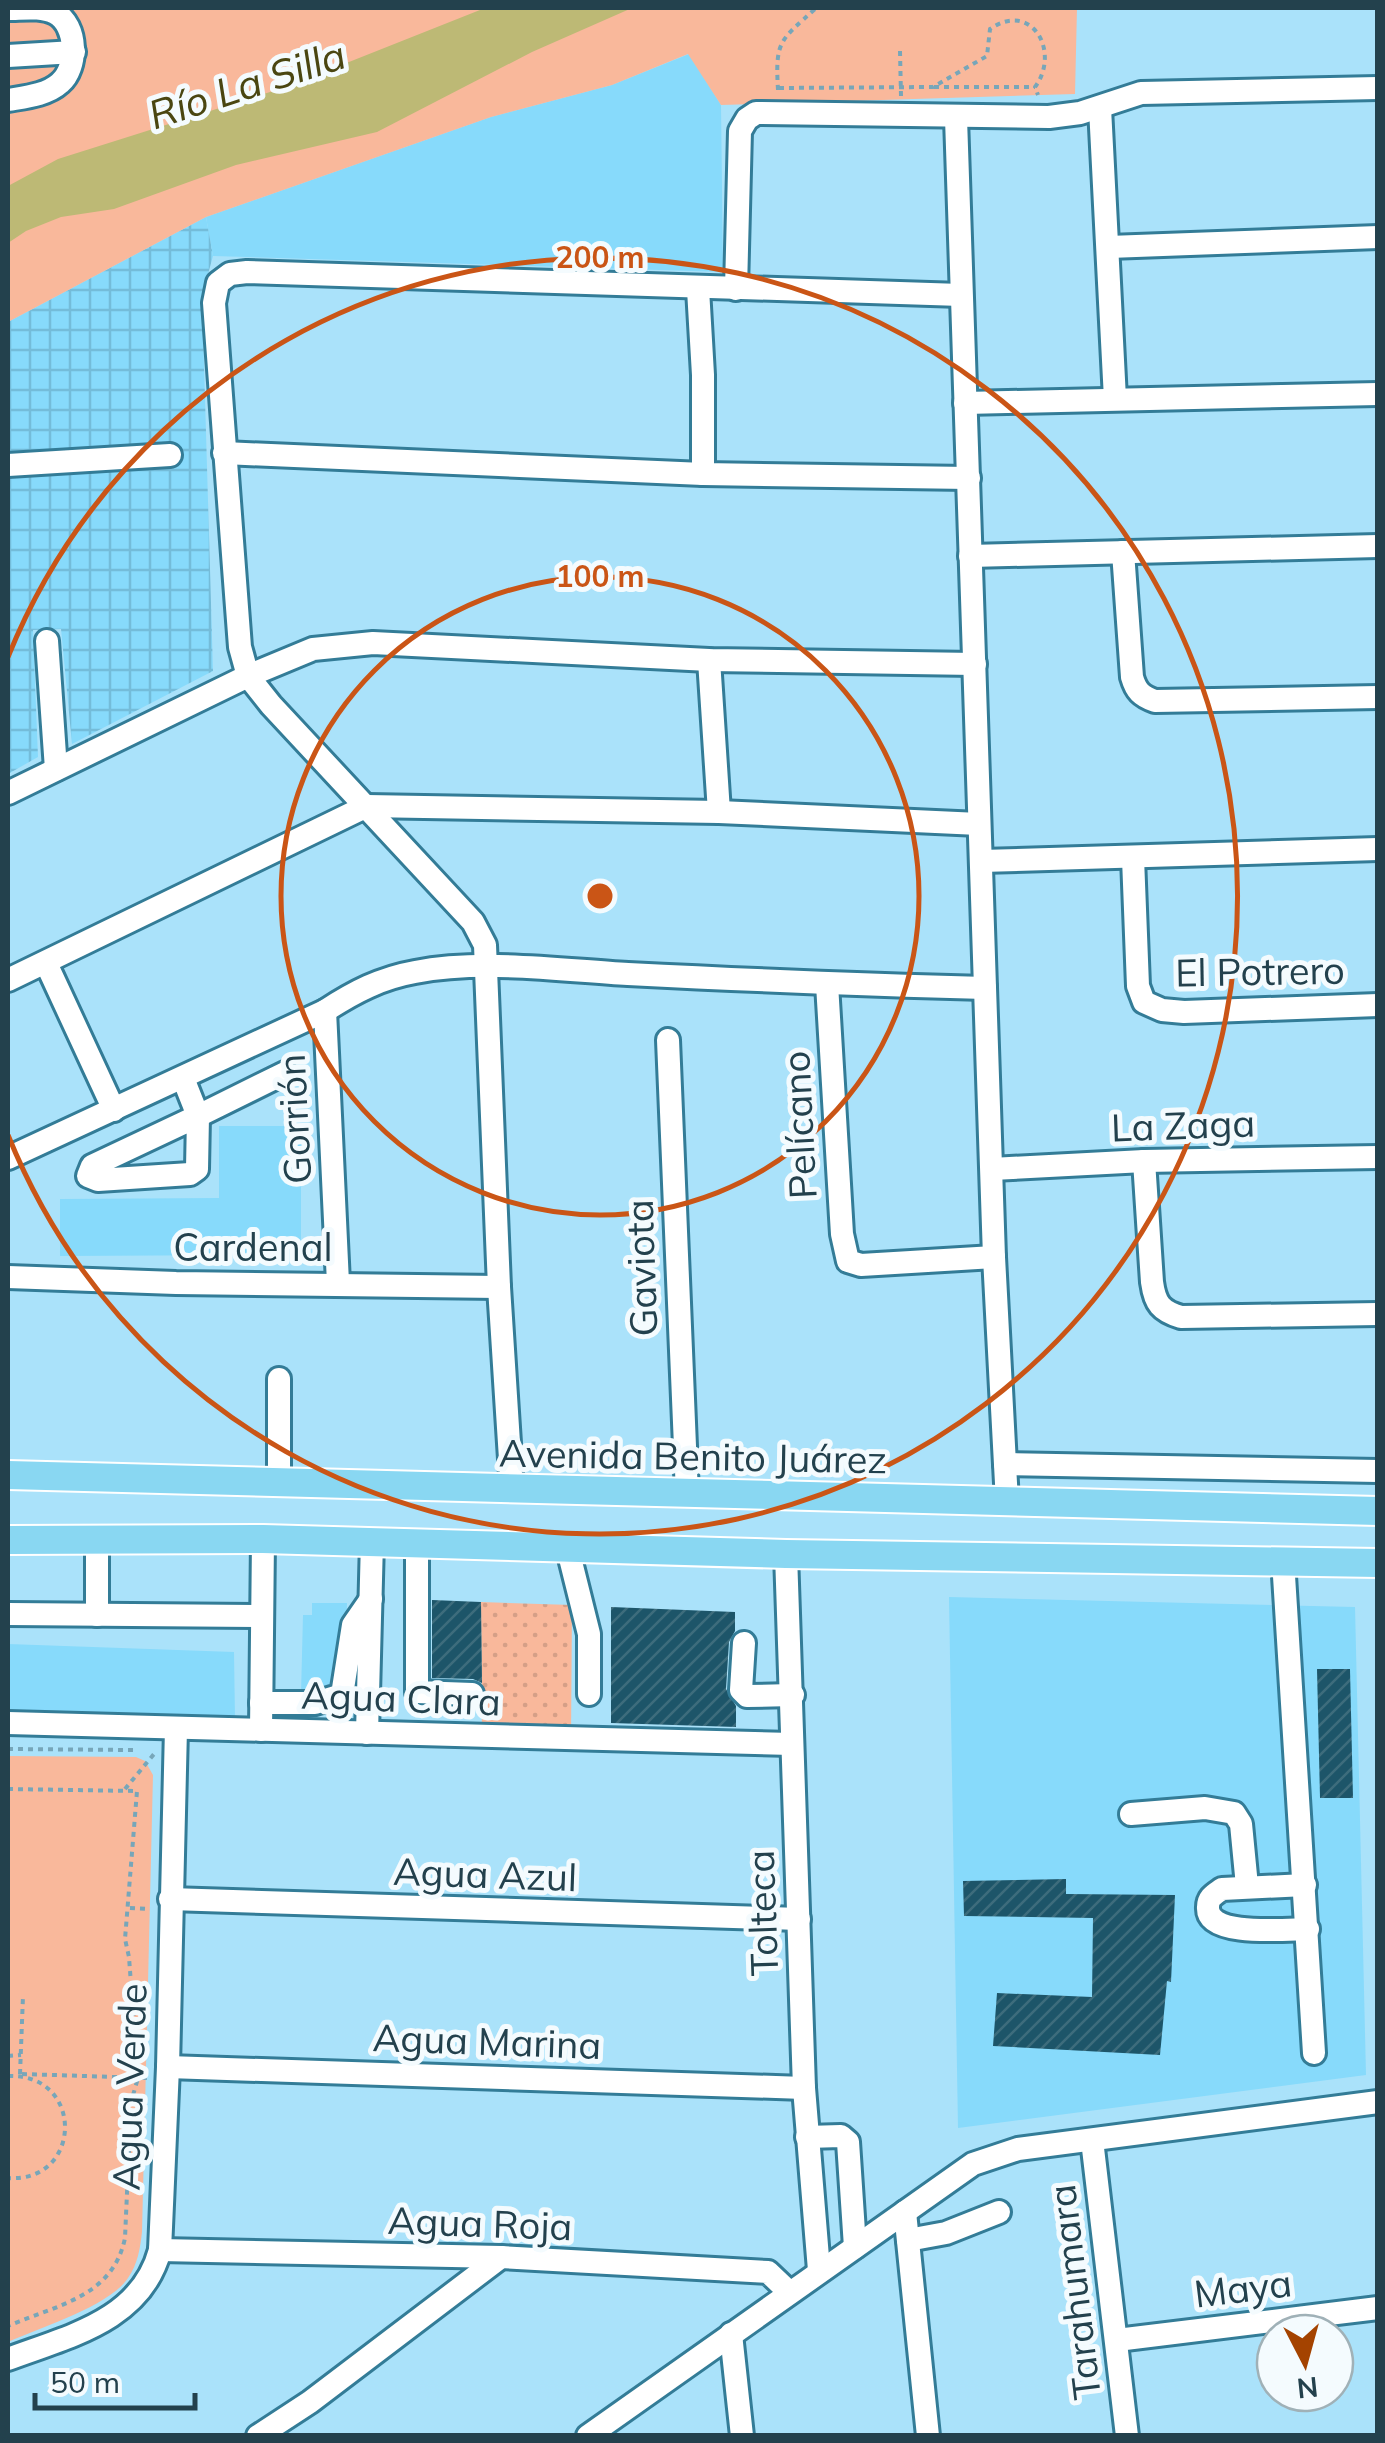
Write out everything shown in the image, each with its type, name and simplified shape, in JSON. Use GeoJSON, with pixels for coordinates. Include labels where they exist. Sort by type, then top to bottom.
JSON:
{"type":"FeatureCollection","features":[{"type":"Feature","properties":{"kind":"main road","name":"Avenida Benito Juárez"},"geometry":{"type":"LineString","coordinates":[[8,1475],[1378,1511]]}},
{"type":"Feature","properties":{"kind":"main road"},"geometry":{"type":"LineString","coordinates":[[8,1540],[263,1539],[786,1554],[1378,1564]]}},
{"type":"Feature","properties":{"kind":"street"},"geometry":{"type":"LineString","coordinates":[[8,10],[35,8],[55,13],[66,22],[74,52],[70,73],[58,86],[8,100]]}},
{"type":"Feature","properties":{"kind":"street"},"geometry":{"type":"LineString","coordinates":[[8,56],[74,52]]}},
{"type":"Feature","properties":{"kind":"street"},"geometry":{"type":"LineString","coordinates":[[736,289],[740,131],[746,119],[766,112],[1049,118],[1100,108],[1120,98],[1141,94],[1378,88]]}},
{"type":"Feature","properties":{"kind":"street"},"geometry":{"type":"LineString","coordinates":[[1100,108],[1115,399]]}},
{"type":"Feature","properties":{"kind":"street"},"geometry":{"type":"LineString","coordinates":[[956,118],[994,1257],[1007,1502]]}},
{"type":"Feature","properties":{"kind":"street"},"geometry":{"type":"LineString","coordinates":[[1110,247],[1378,238]]}},
{"type":"Feature","properties":{"kind":"street"},"geometry":{"type":"LineString","coordinates":[[512,1490],[485,945],[473,922],[248,676],[240,646],[224,453],[214,303],[218,283],[230,274],[247,272],[962,295]]}},
{"type":"Feature","properties":{"kind":"street"},"geometry":{"type":"LineString","coordinates":[[698,289],[703,474]]}},
{"type":"Feature","properties":{"kind":"street"},"geometry":{"type":"LineString","coordinates":[[965,403],[1378,394]]}},
{"type":"Feature","properties":{"kind":"street"},"geometry":{"type":"LineString","coordinates":[[224,453],[703,474],[968,478]]}},
{"type":"Feature","properties":{"kind":"street"},"geometry":{"type":"LineString","coordinates":[[8,465],[170,455]]}},
{"type":"Feature","properties":{"kind":"street"},"geometry":{"type":"LineString","coordinates":[[970,556],[1378,546]]}},
{"type":"Feature","properties":{"kind":"street"},"geometry":{"type":"LineString","coordinates":[[1123,552],[1132,677],[1143,697],[1155,701],[1378,697]]}},
{"type":"Feature","properties":{"kind":"street"},"geometry":{"type":"LineString","coordinates":[[47,641],[56,769]]}},
{"type":"Feature","properties":{"kind":"street"},"geometry":{"type":"LineString","coordinates":[[8,793],[313,648],[353,644],[710,660],[975,664]]}},
{"type":"Feature","properties":{"kind":"street"},"geometry":{"type":"LineString","coordinates":[[710,660],[718,812]]}},
{"type":"Feature","properties":{"kind":"street"},"geometry":{"type":"LineString","coordinates":[[8,980],[367,806],[718,812],[980,824]]}},
{"type":"Feature","properties":{"kind":"street"},"geometry":{"type":"LineString","coordinates":[[981,861],[1378,849]]}},
{"type":"Feature","properties":{"kind":"street","name":"El Potrero"},"geometry":{"type":"LineString","coordinates":[[1133,858],[1138,986],[1144,1002],[1162,1010],[1184,1012],[1378,1005]]}},
{"type":"Feature","properties":{"kind":"street"},"geometry":{"type":"LineString","coordinates":[[46,963],[114,1110]]}},
{"type":"Feature","properties":{"kind":"street"},"geometry":{"type":"LineString","coordinates":[[8,1158],[326,1011],[355,992],[386,978],[419,971],[488,966],[985,988]]}},
{"type":"Feature","properties":{"kind":"street","name":"Pelícano"},"geometry":{"type":"LineString","coordinates":[[827,984],[842,1234],[848,1261],[860,1266],[994,1257]]}},
{"type":"Feature","properties":{"kind":"street","name":"Gorrión"},"geometry":{"type":"LineString","coordinates":[[326,1011],[338,1284]]}},
{"type":"Feature","properties":{"kind":"street","name":"Gaviota"},"geometry":{"type":"LineString","coordinates":[[668,1040],[687,1494]]}},
{"type":"Feature","properties":{"kind":"street"},"geometry":{"type":"LineString","coordinates":[[183,1078],[198,1116],[197,1169],[190,1174],[98,1180],[88,1176],[92,1166],[198,1116],[285,1072]]}},
{"type":"Feature","properties":{"kind":"street","name":"La Zaga"},"geometry":{"type":"LineString","coordinates":[[992,1169],[1144,1161],[1378,1157]]}},
{"type":"Feature","properties":{"kind":"street"},"geometry":{"type":"LineString","coordinates":[[1144,1161],[1152,1282],[1155,1300],[1164,1312],[1181,1317],[1378,1314]]}},
{"type":"Feature","properties":{"kind":"street","name":"Cardenal"},"geometry":{"type":"LineString","coordinates":[[8,1278],[499,1287]]}},
{"type":"Feature","properties":{"kind":"street"},"geometry":{"type":"LineString","coordinates":[[279,1482],[280,1379]]}},
{"type":"Feature","properties":{"kind":"street"},"geometry":{"type":"LineString","coordinates":[[1006,1464],[1378,1471]]}},
{"type":"Feature","properties":{"kind":"street"},"geometry":{"type":"LineString","coordinates":[[261,1730],[263,1539]]}},
{"type":"Feature","properties":{"kind":"street"},"geometry":{"type":"LineString","coordinates":[[96,1616],[98,1540]]}},
{"type":"Feature","properties":{"kind":"street"},"geometry":{"type":"LineString","coordinates":[[367,1734],[372,1541]]}},
{"type":"Feature","properties":{"kind":"street"},"geometry":{"type":"LineString","coordinates":[[417,1542],[418,1735]]}},
{"type":"Feature","properties":{"kind":"street"},"geometry":{"type":"LineString","coordinates":[[566,1546],[589,1634],[589,1694]]}},
{"type":"Feature","properties":{"kind":"street","name":"Tolteca"},"geometry":{"type":"LineString","coordinates":[[786,1554],[804,2088],[819,2270]]}},
{"type":"Feature","properties":{"kind":"street"},"geometry":{"type":"LineString","coordinates":[[1282,1560],[1314,2053]]}},
{"type":"Feature","properties":{"kind":"street"},"geometry":{"type":"LineString","coordinates":[[261,1703],[315,1703],[342,1695],[353,1625],[370,1600]]}},
{"type":"Feature","properties":{"kind":"street"},"geometry":{"type":"LineString","coordinates":[[8,1614],[261,1616]]}},
{"type":"Feature","properties":{"kind":"street"},"geometry":{"type":"LineString","coordinates":[[744,1643],[741,1690],[748,1696],[793,1695]]}},
{"type":"Feature","properties":{"kind":"street"},"geometry":{"type":"LineString","coordinates":[[417,1692],[472,1694]]}},
{"type":"Feature","properties":{"kind":"street","name":"Agua Clara"},"geometry":{"type":"LineString","coordinates":[[8,1723],[792,1744]]}},
{"type":"Feature","properties":{"kind":"street","name":"Agua Verde"},"geometry":{"type":"LineString","coordinates":[[8,2359],[112,2318],[132,2303],[146,2285],[160,2250],[162,1904],[176,1728]]}},
{"type":"Feature","properties":{"kind":"street"},"geometry":{"type":"LineString","coordinates":[[1131,1814],[1205,1808],[1223,1808],[1234,1813],[1241,1824],[1246,1886]]}},
{"type":"Feature","properties":{"kind":"street"},"geometry":{"type":"LineString","coordinates":[[1306,1885],[1222,1890],[1208,1904],[1209,1914],[1217,1924],[1232,1929],[1308,1930]]}},
{"type":"Feature","properties":{"kind":"street","name":"Agua Azul"},"geometry":{"type":"LineString","coordinates":[[162,1904],[798,1919]]}},
{"type":"Feature","properties":{"kind":"street","name":"Agua Marina"},"geometry":{"type":"LineString","coordinates":[[160,2072],[804,2088]]}},
{"type":"Feature","properties":{"kind":"street"},"geometry":{"type":"LineString","coordinates":[[588,2436],[819,2270],[974,2164],[994,2155],[1378,2102]]}},
{"type":"Feature","properties":{"kind":"street"},"geometry":{"type":"LineString","coordinates":[[807,2137],[841,2136],[848,2142],[855,2248]]}},
{"type":"Feature","properties":{"kind":"street","name":"Tarahumara"},"geometry":{"type":"LineString","coordinates":[[1092,2140],[1127,2436]]}},
{"type":"Feature","properties":{"kind":"street"},"geometry":{"type":"LineString","coordinates":[[906,2212],[928,2436]]}},
{"type":"Feature","properties":{"kind":"street"},"geometry":{"type":"LineString","coordinates":[[908,2240],[946,2232],[999,2212]]}},
{"type":"Feature","properties":{"kind":"street","name":"Agua Roja"},"geometry":{"type":"LineString","coordinates":[[160,2250],[501,2257],[768,2272],[789,2292]]}},
{"type":"Feature","properties":{"kind":"street"},"geometry":{"type":"LineString","coordinates":[[258,2436],[310,2402],[501,2257]]}},
{"type":"Feature","properties":{"kind":"street","name":"Maya"},"geometry":{"type":"LineString","coordinates":[[1118,2340],[1378,2308]]}},
{"type":"Feature","properties":{"kind":"street"},"geometry":{"type":"LineString","coordinates":[[732,2334],[742,2436]]}},
{"type":"Feature","properties":{"kind":"path"},"geometry":{"type":"LineString","coordinates":[[816,8],[782,39],[774,70],[779,88],[1035,87]]}},
{"type":"Feature","properties":{"kind":"path"},"geometry":{"type":"LineString","coordinates":[[933,87],[987,56],[990,29],[1000,20],[1018,18],[1034,24],[1044,38],[1044,75],[1035,87]]}},
{"type":"Feature","properties":{"kind":"path"},"geometry":{"type":"LineString","coordinates":[[900,51],[900,117]]}},
{"type":"Feature","properties":{"kind":"path"},"geometry":{"type":"LineString","coordinates":[[1035,87],[1049,118]]}},
{"type":"Feature","properties":{"kind":"path"},"geometry":{"type":"LineString","coordinates":[[8,1750],[157,1750]]}},
{"type":"Feature","properties":{"kind":"path"},"geometry":{"type":"LineString","coordinates":[[157,1750],[157,1770]]}},
{"type":"Feature","properties":{"kind":"path"},"geometry":{"type":"LineString","coordinates":[[124,1791],[157,1750]]}},
{"type":"Feature","properties":{"kind":"path"},"geometry":{"type":"LineString","coordinates":[[8,1789],[137,1791],[125,1939],[138,2078],[131,2102],[125,2238],[113,2274],[82,2295],[8,2326]]}},
{"type":"Feature","properties":{"kind":"path"},"geometry":{"type":"LineString","coordinates":[[127,1908],[162,1904]]}},
{"type":"Feature","properties":{"kind":"path"},"geometry":{"type":"LineString","coordinates":[[20,2074],[23,1996]]}},
{"type":"Feature","properties":{"kind":"path"},"geometry":{"type":"LineString","coordinates":[[8,2056],[21,2056]]}},
{"type":"Feature","properties":{"kind":"path"},"geometry":{"type":"LineString","coordinates":[[8,2075],[138,2078],[160,2072]]}},
{"type":"Feature","properties":{"kind":"path"},"geometry":{"type":"LineString","coordinates":[[8,2075],[38,2081],[52,2091],[66,2121],[65,2138],[48,2166],[35,2175],[8,2178]]}},
{"type":"Feature","properties":{"kind":"shaded area"},"geometry":{"type":"Polygon","coordinates":[[[8,8],[1077,8],[1075,94],[721,105],[688,54],[612,85],[491,117],[206,217],[8,322],[8,8]]]}},
{"type":"Feature","properties":{"kind":"shaded area"},"geometry":{"type":"Polygon","coordinates":[[[485,8],[632,8],[532,52],[377,132],[236,165],[114,209],[61,217],[8,243],[8,186],[58,159],[286,87],[485,8]]]}},
{"type":"Feature","properties":{"kind":"shaded area"},"geometry":{"type":"Polygon","coordinates":[[[689,54],[721,105],[723,272],[213,256],[206,217],[491,117],[612,85],[689,54]]]}},
{"type":"Feature","properties":{"kind":"shaded area"},"geometry":{"type":"Polygon","coordinates":[[[206,217],[213,256],[202,296],[213,671],[72,744],[61,629],[33,630],[38,757],[8,774],[8,322],[206,217]]]}},
{"type":"Feature","properties":{"kind":"shaded area"},"geometry":{"type":"Polygon","coordinates":[[[219,1126],[301,1126],[301,1245],[266,1245],[265,1255],[60,1256],[60,1199],[219,1198],[219,1126]]]}},
{"type":"Feature","properties":{"kind":"shaded area"},"geometry":{"type":"Polygon","coordinates":[[[949,1597],[1355,1607],[1366,2075],[958,2128],[949,1597]]]}},
{"type":"Feature","properties":{"kind":"shaded area"},"geometry":{"type":"Polygon","coordinates":[[[481,1602],[572,1605],[571,1738],[482,1736],[481,1602]]]}},
{"type":"Feature","properties":{"kind":"shaded area"},"geometry":{"type":"Polygon","coordinates":[[[312,1603],[347,1603],[345,1683],[338,1694],[301,1694],[303,1615],[312,1615],[312,1603]]]}},
{"type":"Feature","properties":{"kind":"shaded area"},"geometry":{"type":"Polygon","coordinates":[[[8,1644],[234,1652],[235,1720],[8,1715],[8,1644]]]}},
{"type":"Feature","properties":{"kind":"shaded area"},"geometry":{"type":"Polygon","coordinates":[[[8,1756],[136,1757],[145,1761],[153,1775],[142,2232],[138,2256],[128,2278],[106,2298],[8,2342],[8,1756]]]}},
{"type":"Feature","properties":{"kind":"building"},"geometry":{"type":"Polygon","coordinates":[[[432,1600],[481,1602],[482,1683],[473,1679],[432,1678],[432,1600]]]}},
{"type":"Feature","properties":{"kind":"building"},"geometry":{"type":"Polygon","coordinates":[[[611,1607],[735,1612],[726,1689],[736,1706],[736,1727],[611,1723],[611,1607]]]}},
{"type":"Feature","properties":{"kind":"building"},"geometry":{"type":"Polygon","coordinates":[[[1317,1669],[1350,1669],[1353,1798],[1320,1798],[1317,1669]]]}},
{"type":"Feature","properties":{"kind":"building"},"geometry":{"type":"Polygon","coordinates":[[[1066,1879],[1066,1894],[1175,1895],[1171,1982],[1167,1981],[1160,2055],[993,2046],[997,1993],[1092,1997],[1093,1918],[964,1916],[963,1881],[1066,1879]]]}},
{"type":"Feature","properties":{"kind":"water label","name":"Río La Silla"},"geometry":{"type":"Point","coordinates":[247,85]}}]}
